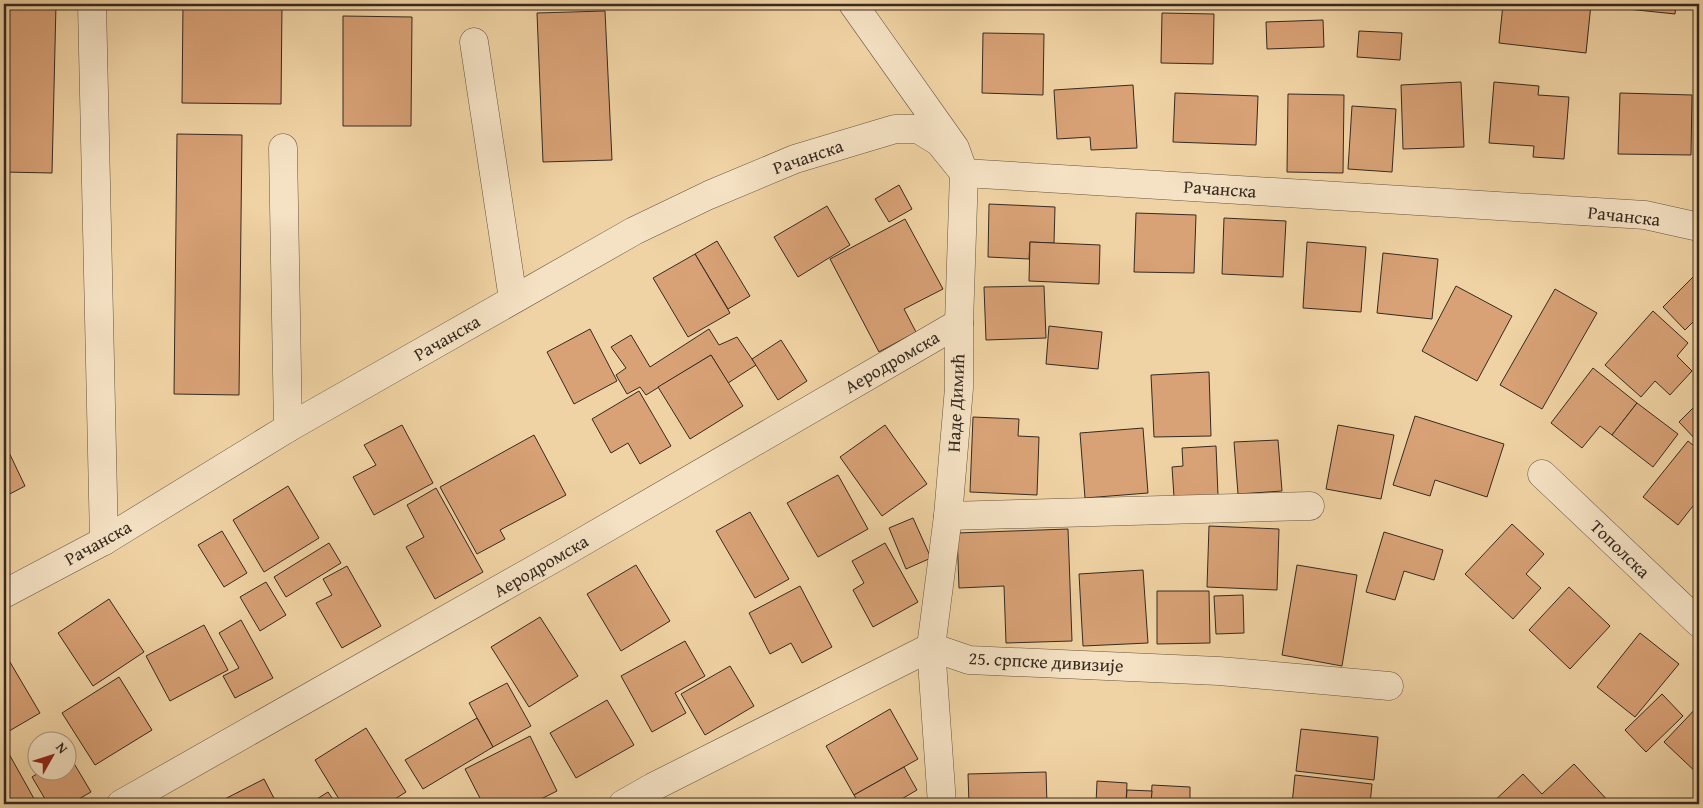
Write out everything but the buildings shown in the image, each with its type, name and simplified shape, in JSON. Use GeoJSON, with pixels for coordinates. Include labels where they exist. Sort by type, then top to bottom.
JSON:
{"type":"FeatureCollection","features":[{"type":"Feature","properties":{"kind":"street"},"geometry":{"type":"LineString","coordinates":[[92,4],[104,541]]}},
{"type":"Feature","properties":{"kind":"street","name":"Наде Димић"},"geometry":{"type":"LineString","coordinates":[[853,4],[955,148],[964,173],[959,323],[959,388],[948,516],[930,647],[942,804]]}},
{"type":"Feature","properties":{"kind":"street"},"geometry":{"type":"LineString","coordinates":[[474,42],[513,299]]}},
{"type":"Feature","properties":{"kind":"street","name":"Рачанска"},"geometry":{"type":"LineString","coordinates":[[4,594],[104,541],[288,428],[634,231],[709,195],[795,159],[895,129],[918,129],[940,142],[964,173],[1645,215],[1699,227]]}},
{"type":"Feature","properties":{"kind":"street"},"geometry":{"type":"LineString","coordinates":[[283,148],[288,428]]}},
{"type":"Feature","properties":{"kind":"street","name":"Аеродромска"},"geometry":{"type":"LineString","coordinates":[[121,804],[565,552],[959,323]]}},
{"type":"Feature","properties":{"kind":"street","name":"Тополска"},"geometry":{"type":"LineString","coordinates":[[1542,474],[1699,623]]}},
{"type":"Feature","properties":{"kind":"street"},"geometry":{"type":"LineString","coordinates":[[948,516],[1310,506]]}},
{"type":"Feature","properties":{"kind":"street"},"geometry":{"type":"LineString","coordinates":[[623,804],[653,786],[930,647]]}},
{"type":"Feature","properties":{"kind":"street","name":"25. српске дивизије"},"geometry":{"type":"LineString","coordinates":[[930,647],[969,660],[1219,671],[1388,686]]}}]}
